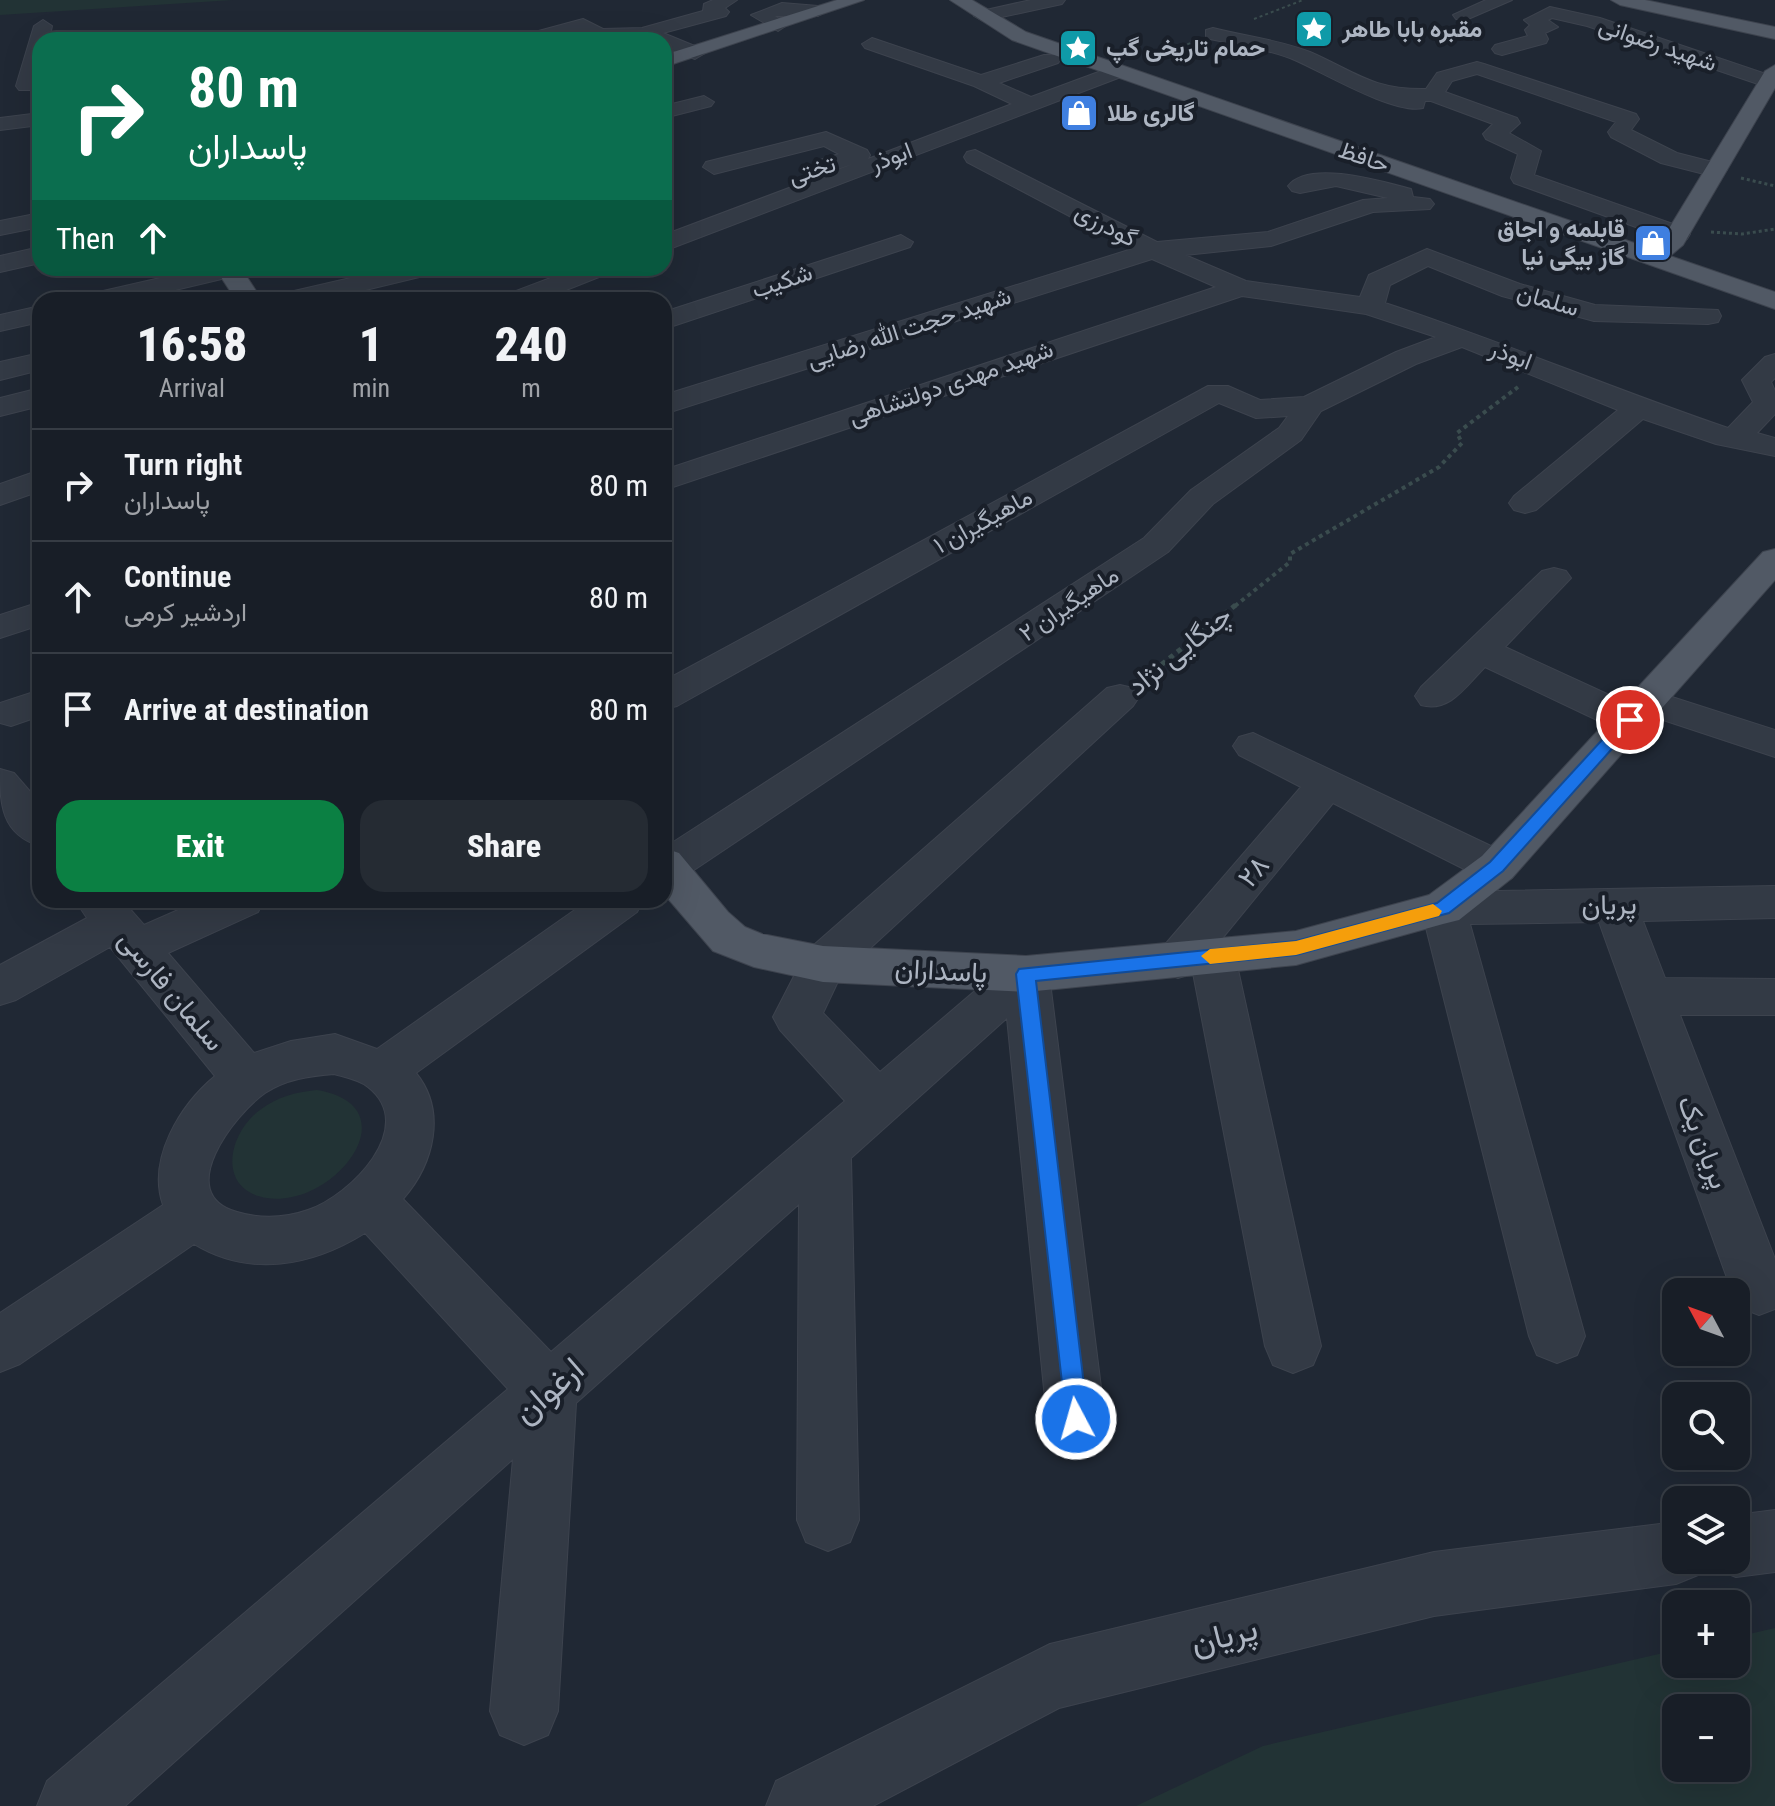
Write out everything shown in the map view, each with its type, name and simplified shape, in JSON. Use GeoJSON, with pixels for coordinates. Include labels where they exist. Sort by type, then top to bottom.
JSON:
{"type":"FeatureCollection","features":[{"type":"Feature","properties":{"kind":"main road"},"geometry":{"type":"LineString","coordinates":[[672,59],[855,0]]}},
{"type":"Feature","properties":{"kind":"main road","name":"حافظ"},"geometry":{"type":"LineString","coordinates":[[959,0],[1019,36],[1775,301]]}},
{"type":"Feature","properties":{"kind":"main road"},"geometry":{"type":"LineString","coordinates":[[1620,0],[1775,33]]}},
{"type":"Feature","properties":{"kind":"main road"},"geometry":{"type":"LineString","coordinates":[[1677,267],[1702,232],[1725,173],[1773,85]]}},
{"type":"Feature","properties":{"kind":"main road"},"geometry":{"type":"LineString","coordinates":[[1637,253],[1660,251],[1671,245],[1725,173]]}},
{"type":"Feature","properties":{"kind":"main road"},"geometry":{"type":"LineString","coordinates":[[1443,908],[1497,867],[1775,559]]}},
{"type":"Feature","properties":{"kind":"main road","name":"پاسداران"},"geometry":{"type":"LineString","coordinates":[[672,875],[712,924],[729,939],[754,950],[823,964],[1026,974],[1296,948],[1443,908]]}},
{"type":"Feature","properties":{"kind":"street"},"geometry":{"type":"LineString","coordinates":[[656,10],[612,22],[627,29],[647,32],[720,12],[710,8],[728,0]]}},
{"type":"Feature","properties":{"kind":"street"},"geometry":{"type":"LineString","coordinates":[[983,16],[1056,0]]}},
{"type":"Feature","properties":{"kind":"street"},"geometry":{"type":"LineString","coordinates":[[1462,15],[1503,0]]}},
{"type":"Feature","properties":{"kind":"street","name":"شهید رضوانی"},"geometry":{"type":"LineString","coordinates":[[1502,49],[1539,39],[1534,30],[1549,27],[1533,20],[1550,12],[1593,22],[1773,85]]}},
{"type":"Feature","properties":{"kind":"street"},"geometry":{"type":"LineString","coordinates":[[557,32],[583,25],[594,32]]}},
{"type":"Feature","properties":{"kind":"street"},"geometry":{"type":"LineString","coordinates":[[42,32],[43,26]]}},
{"type":"Feature","properties":{"kind":"street"},"geometry":{"type":"LineString","coordinates":[[613,32],[627,29]]}},
{"type":"Feature","properties":{"kind":"street"},"geometry":{"type":"LineString","coordinates":[[1213,34],[1302,56],[1341,78],[1393,96],[1425,100],[1509,123],[1494,134],[1530,151],[1522,178],[1678,234]]}},
{"type":"Feature","properties":{"kind":"street"},"geometry":{"type":"LineString","coordinates":[[672,43],[695,53]]}},
{"type":"Feature","properties":{"kind":"street"},"geometry":{"type":"LineString","coordinates":[[872,44],[981,82],[1030,105]]}},
{"type":"Feature","properties":{"kind":"street"},"geometry":{"type":"LineString","coordinates":[[981,82],[1051,59]]}},
{"type":"Feature","properties":{"kind":"street"},"geometry":{"type":"LineString","coordinates":[[1425,100],[1444,77],[1477,68],[1580,100],[1628,119],[1619,132],[1669,158],[1725,173]]}},
{"type":"Feature","properties":{"kind":"street"},"geometry":{"type":"LineString","coordinates":[[1710,72],[1717,75],[1734,70]]}},
{"type":"Feature","properties":{"kind":"street","name":"ابوذر"},"geometry":{"type":"LineString","coordinates":[[672,241],[1119,71]]}},
{"type":"Feature","properties":{"kind":"street"},"geometry":{"type":"LineString","coordinates":[[1002,92],[1033,82]]}},
{"type":"Feature","properties":{"kind":"street"},"geometry":{"type":"LineString","coordinates":[[0,89],[32,85]]}},
{"type":"Feature","properties":{"kind":"street"},"geometry":{"type":"LineString","coordinates":[[1580,100],[1620,94]]}},
{"type":"Feature","properties":{"kind":"street"},"geometry":{"type":"LineString","coordinates":[[672,110],[704,102]]}},
{"type":"Feature","properties":{"kind":"street"},"geometry":{"type":"LineString","coordinates":[[0,124],[32,120]]}},
{"type":"Feature","properties":{"kind":"street"},"geometry":{"type":"LineString","coordinates":[[917,124],[946,136]]}},
{"type":"Feature","properties":{"kind":"street"},"geometry":{"type":"LineString","coordinates":[[838,145],[865,138]]}},
{"type":"Feature","properties":{"kind":"street","name":"تختی"},"geometry":{"type":"LineString","coordinates":[[688,209],[712,205],[859,155],[826,139],[714,167]]}},
{"type":"Feature","properties":{"kind":"street","name":"گودرزی"},"geometry":{"type":"LineString","coordinates":[[975,157],[1153,250],[1240,288]]}},
{"type":"Feature","properties":{"kind":"street","name":"شهید حجت الله رضایی"},"geometry":{"type":"LineString","coordinates":[[672,403],[1153,250],[1271,239],[1371,205],[1419,201],[1336,179],[1300,186]]}},
{"type":"Feature","properties":{"kind":"street"},"geometry":{"type":"LineString","coordinates":[[0,228],[32,222]]}},
{"type":"Feature","properties":{"kind":"street","name":"شکیب"},"geometry":{"type":"LineString","coordinates":[[672,318],[901,242]]}},
{"type":"Feature","properties":{"kind":"street"},"geometry":{"type":"LineString","coordinates":[[0,264],[32,257]]}},
{"type":"Feature","properties":{"kind":"street","name":"سلمان"},"geometry":{"type":"LineString","coordinates":[[1370,307],[1378,281],[1427,257],[1511,290],[1594,313],[1708,316]]}},
{"type":"Feature","properties":{"kind":"street"},"geometry":{"type":"LineString","coordinates":[[133,292],[202,276]]}},
{"type":"Feature","properties":{"kind":"street"},"geometry":{"type":"LineString","coordinates":[[324,292],[393,276]]}},
{"type":"Feature","properties":{"kind":"street"},"geometry":{"type":"LineString","coordinates":[[538,292],[579,276]]}},
{"type":"Feature","properties":{"kind":"street","name":"ابوذر"},"geometry":{"type":"LineString","coordinates":[[1240,288],[1370,307],[1462,337],[1639,408],[1727,438],[1737,437],[1775,447]]}},
{"type":"Feature","properties":{"kind":"street","name":"شهید مهدی دولتشاهی"},"geometry":{"type":"LineString","coordinates":[[672,477],[1240,288]]}},
{"type":"Feature","properties":{"kind":"street"},"geometry":{"type":"LineString","coordinates":[[0,323],[32,316]]}},
{"type":"Feature","properties":{"kind":"street"},"geometry":{"type":"LineString","coordinates":[[917,327],[975,374]]}},
{"type":"Feature","properties":{"kind":"street","name":"ماهیگیران ۲"},"geometry":{"type":"LineString","coordinates":[[672,862],[1156,545],[1202,497],[1290,434],[1310,405],[1406,358],[1462,337]]}},
{"type":"Feature","properties":{"kind":"street"},"geometry":{"type":"LineString","coordinates":[[1737,437],[1769,403],[1758,389],[1756,380],[1772,351]]}},
{"type":"Feature","properties":{"kind":"street"},"geometry":{"type":"LineString","coordinates":[[0,371],[32,363]]}},
{"type":"Feature","properties":{"kind":"street","name":"ماهیگیران ۱"},"geometry":{"type":"LineString","coordinates":[[672,693],[1218,392],[1256,409],[1310,405]]}},
{"type":"Feature","properties":{"kind":"street"},"geometry":{"type":"LineString","coordinates":[[0,407],[32,399]]}},
{"type":"Feature","properties":{"kind":"street"},"geometry":{"type":"LineString","coordinates":[[1525,503],[1639,408]]}},
{"type":"Feature","properties":{"kind":"street"},"geometry":{"type":"LineString","coordinates":[[0,495],[32,483]]}},
{"type":"Feature","properties":{"kind":"street"},"geometry":{"type":"LineString","coordinates":[[1434,696],[1554,578]]}},
{"type":"Feature","properties":{"kind":"street"},"geometry":{"type":"LineString","coordinates":[[0,627],[32,616]]}},
{"type":"Feature","properties":{"kind":"street"},"geometry":{"type":"LineString","coordinates":[[1480,650],[1638,710],[1775,744]]}},
{"type":"Feature","properties":{"kind":"street","name":"چنگایی نژاد"},"geometry":{"type":"LineString","coordinates":[[823,964],[1120,697]]}},
{"type":"Feature","properties":{"kind":"street"},"geometry":{"type":"LineString","coordinates":[[1253,746],[1497,867]]}},
{"type":"Feature","properties":{"kind":"street","name":"۲۸"},"geometry":{"type":"LineString","coordinates":[[1195,958],[1328,782]]}},
{"type":"Feature","properties":{"kind":"street"},"geometry":{"type":"LineString","coordinates":[[1,786],[32,822]]}},
{"type":"Feature","properties":{"kind":"street","name":"پریان"},"geometry":{"type":"LineString","coordinates":[[1443,908],[1775,902]]}},
{"type":"Feature","properties":{"kind":"street","name":"پریان یک"},"geometry":{"type":"LineString","coordinates":[[1614,903],[1759,1289]]}},
{"type":"Feature","properties":{"kind":"street"},"geometry":{"type":"LineString","coordinates":[[0,987],[117,924],[200,908]]}},
{"type":"Feature","properties":{"kind":"street"},"geometry":{"type":"LineString","coordinates":[[385,1069],[610,908]]}},
{"type":"Feature","properties":{"kind":"street"},"geometry":{"type":"LineString","coordinates":[[1443,908],[1557,1336]]}},
{"type":"Feature","properties":{"kind":"street","name":"سلمان فارسی"},"geometry":{"type":"LineString","coordinates":[[117,924],[247,1079]]}},
{"type":"Feature","properties":{"kind":"street"},"geometry":{"type":"LineString","coordinates":[[1195,958],[1293,1346]]}},
{"type":"Feature","properties":{"kind":"street"},"geometry":{"type":"LineString","coordinates":[[823,964],[797,1017],[878,1103]]}},
{"type":"Feature","properties":{"kind":"street"},"geometry":{"type":"LineString","coordinates":[[1026,974],[1076,1419]]}},
{"type":"Feature","properties":{"kind":"street","name":"ارغوان"},"geometry":{"type":"LineString","coordinates":[[72,1806],[1026,974]]}},
{"type":"Feature","properties":{"kind":"street"},"geometry":{"type":"LineString","coordinates":[[1649,996],[1775,997]]}},
{"type":"Feature","properties":{"kind":"street"},"geometry":{"type":"LineString","coordinates":[[335,1054],[362,1058],[385,1069],[402,1085],[411,1105],[412,1128],[406,1154],[393,1179],[371,1202],[331,1228],[309,1237],[275,1244],[242,1241],[216,1231],[196,1213],[186,1192],[184,1169],[190,1144],[203,1120],[247,1079],[275,1065],[306,1056],[335,1054]]}},
{"type":"Feature","properties":{"kind":"street"},"geometry":{"type":"LineString","coordinates":[[825,1150],[828,1520]]}},
{"type":"Feature","properties":{"kind":"street"},"geometry":{"type":"LineString","coordinates":[[371,1202],[548,1390],[524,1711]]}},
{"type":"Feature","properties":{"kind":"street"},"geometry":{"type":"LineString","coordinates":[[0,1345],[196,1213]]}},
{"type":"Feature","properties":{"kind":"street"},"geometry":{"type":"LineString","coordinates":[[1750,1544],[1775,1541]]}},
{"type":"Feature","properties":{"kind":"street","name":"پریان"},"geometry":{"type":"LineString","coordinates":[[801,1806],[1050,1677],[1434,1584],[1662,1555]]}},
{"type":"Feature","properties":{"kind":"path"},"geometry":{"type":"LineString","coordinates":[[1725,173],[1775,186]]}},
{"type":"Feature","properties":{"kind":"path"},"geometry":{"type":"LineString","coordinates":[[1702,232],[1742,234],[1775,229]]}},
{"type":"Feature","properties":{"kind":"path","name":"چنگایی نژاد"},"geometry":{"type":"LineString","coordinates":[[1120,697],[1290,562],[1290,554],[1439,467],[1462,443],[1457,433],[1543,368]]}},
{"type":"Feature","properties":{"kind":"shaded area"},"geometry":{"type":"Polygon","coordinates":[[[0,0],[233,0],[0,15],[0,0]]]}},
{"type":"Feature","properties":{"kind":"shaded area"},"geometry":{"type":"Polygon","coordinates":[[[317,1090],[345,1100],[359,1115],[361,1134],[354,1154],[338,1172],[317,1188],[293,1197],[267,1198],[251,1193],[240,1184],[234,1173],[232,1160],[240,1132],[260,1110],[273,1102],[317,1090]]]}},
{"type":"Feature","properties":{"kind":"shaded area"},"geometry":{"type":"Polygon","coordinates":[[[1775,1628],[1775,1806],[1136,1806],[1263,1746],[1662,1653],[1662,1678],[1750,1678],[1750,1634],[1775,1628]]]}},
{"type":"Feature","properties":{"kind":"slow traffic"},"geometry":{"type":"LineString","coordinates":[[1210,956],[1296,948],[1433,911]]}},
{"type":"Feature","properties":{"kind":"place","name":"مقبره بابا طاهر"},"geometry":{"type":"Point","coordinates":[1314,29]}},
{"type":"Feature","properties":{"kind":"place","name":"حمام تاریخی گپ"},"geometry":{"type":"Point","coordinates":[1078,48]}},
{"type":"Feature","properties":{"kind":"place","name":"گالری طلا"},"geometry":{"type":"Point","coordinates":[1079,113]}},
{"type":"Feature","properties":{"kind":"place","name":"قابلمه و اجاق گاز بیگی نیا"},"geometry":{"type":"Point","coordinates":[1653,243]}},
{"type":"Feature","properties":{"kind":"route"},"geometry":{"type":"LineString","coordinates":[[1076,1419],[1026,974],[1296,948],[1443,908],[1497,867],[1630,720]]}}]}
